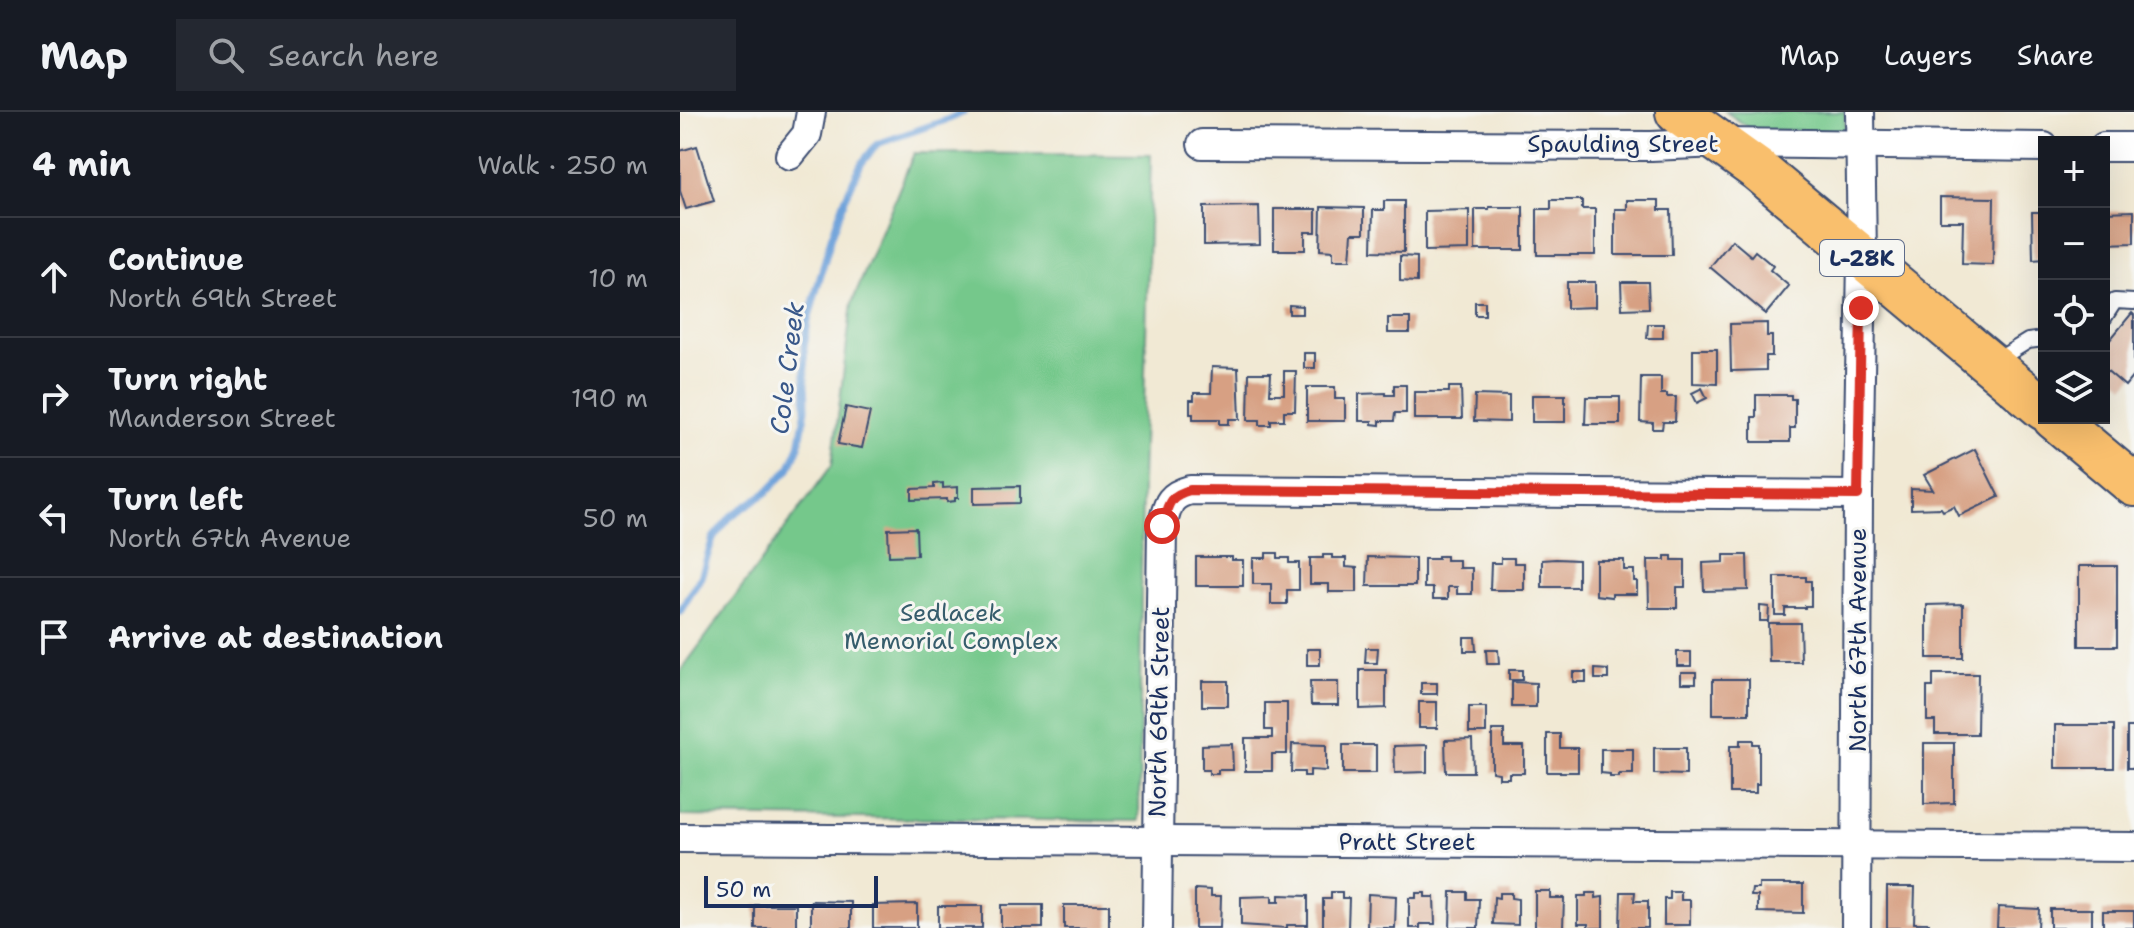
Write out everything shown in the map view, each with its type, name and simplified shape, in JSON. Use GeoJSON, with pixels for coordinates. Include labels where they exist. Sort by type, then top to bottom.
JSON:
{"type":"FeatureCollection","features":[{"type":"Feature","properties":{"kind":"main road","name":"L-28K"},"geometry":{"type":"LineString","coordinates":[[1677,112],[1758,170],[2038,404]]}},
{"type":"Feature","properties":{"kind":"main road"},"geometry":{"type":"LineString","coordinates":[[2061,424],[2134,485]]}},
{"type":"Feature","properties":{"kind":"street"},"geometry":{"type":"LineString","coordinates":[[790,155],[807,134],[811,112]]}},
{"type":"Feature","properties":{"kind":"street","name":"North 67th Avenue"},"geometry":{"type":"LineString","coordinates":[[1856,928],[1862,258],[1860,112]]}},
{"type":"Feature","properties":{"kind":"street","name":"Spaulding Street"},"geometry":{"type":"LineString","coordinates":[[1202,144],[1651,146],[1719,143],[2038,147]]}},
{"type":"Feature","properties":{"kind":"street"},"geometry":{"type":"LineString","coordinates":[[2110,147],[2134,147]]}},
{"type":"Feature","properties":{"kind":"street","name":"North 69th Street"},"geometry":{"type":"LineString","coordinates":[[1157,928],[1162,526],[1172,498],[1177,494],[1190,490],[1858,495]]}},
{"type":"Feature","properties":{"kind":"street","name":"Pratt Street"},"geometry":{"type":"LineString","coordinates":[[680,838],[2134,847]]}},
{"type":"Feature","properties":{"kind":"lane"},"geometry":{"type":"LineString","coordinates":[[2110,309],[2115,301],[2134,302]]}},
{"type":"Feature","properties":{"kind":"lane"},"geometry":{"type":"LineString","coordinates":[[1990,365],[2028,341],[2038,340]]}},
{"type":"Feature","properties":{"kind":"green space"},"geometry":{"type":"Polygon","coordinates":[[[1726,112],[1845,112],[1845,132],[1752,130],[1726,112]]]}},
{"type":"Feature","properties":{"kind":"green space","name":"Sedlacek Memorial Complex"},"geometry":{"type":"Polygon","coordinates":[[[914,153],[1151,155],[1142,481],[1139,821],[680,816],[680,672],[832,465],[852,303],[914,153]]]}},
{"type":"Feature","properties":{"kind":"building"},"geometry":{"type":"Polygon","coordinates":[[[697,146],[714,201],[686,209],[680,191],[680,151],[697,146]]]}},
{"type":"Feature","properties":{"kind":"building"},"geometry":{"type":"Polygon","coordinates":[[[1940,197],[1994,198],[1993,265],[1962,264],[1963,221],[1940,221],[1940,197]]]}},
{"type":"Feature","properties":{"kind":"building"},"geometry":{"type":"Polygon","coordinates":[[[1551,200],[1582,200],[1582,209],[1595,209],[1595,255],[1537,255],[1537,209],[1551,209],[1551,200]]]}},
{"type":"Feature","properties":{"kind":"building"},"geometry":{"type":"Polygon","coordinates":[[[1627,200],[1659,200],[1659,210],[1671,210],[1672,255],[1615,255],[1615,209],[1627,209],[1627,200]]]}},
{"type":"Feature","properties":{"kind":"building"},"geometry":{"type":"Polygon","coordinates":[[[1384,201],[1404,201],[1404,252],[1372,251],[1373,210],[1384,210],[1384,201]]]}},
{"type":"Feature","properties":{"kind":"building"},"geometry":{"type":"Polygon","coordinates":[[[1259,206],[1260,244],[1204,245],[1204,207],[1259,206]]]}},
{"type":"Feature","properties":{"kind":"building"},"geometry":{"type":"Polygon","coordinates":[[[1321,207],[1364,208],[1364,233],[1352,233],[1350,260],[1333,260],[1333,251],[1320,250],[1321,207]]]}},
{"type":"Feature","properties":{"kind":"building"},"geometry":{"type":"Polygon","coordinates":[[[1523,207],[1523,250],[1475,250],[1475,209],[1523,207]]]}},
{"type":"Feature","properties":{"kind":"building"},"geometry":{"type":"Polygon","coordinates":[[[1274,209],[1316,209],[1316,232],[1305,232],[1305,250],[1274,250],[1274,209]]]}},
{"type":"Feature","properties":{"kind":"building"},"geometry":{"type":"Polygon","coordinates":[[[1469,210],[1469,250],[1425,251],[1425,211],[1469,210]]]}},
{"type":"Feature","properties":{"kind":"building"},"geometry":{"type":"Polygon","coordinates":[[[2134,211],[2134,243],[2110,244],[2110,212],[2134,211]]]}},
{"type":"Feature","properties":{"kind":"building"},"geometry":{"type":"Polygon","coordinates":[[[2032,212],[2038,212],[2038,260],[2033,260],[2032,212]]]}},
{"type":"Feature","properties":{"kind":"building"},"geometry":{"type":"Polygon","coordinates":[[[1732,240],[1751,256],[1755,251],[1773,266],[1770,270],[1789,286],[1766,314],[1710,267],[1732,240]]]}},
{"type":"Feature","properties":{"kind":"building"},"geometry":{"type":"Polygon","coordinates":[[[1400,256],[1417,257],[1417,282],[1400,281],[1400,256]]]}},
{"type":"Feature","properties":{"kind":"building"},"geometry":{"type":"Polygon","coordinates":[[[1567,282],[1595,282],[1595,307],[1567,308],[1567,282]]]}},
{"type":"Feature","properties":{"kind":"building"},"geometry":{"type":"Polygon","coordinates":[[[1621,282],[1648,282],[1649,308],[1622,309],[1621,282]]]}},
{"type":"Feature","properties":{"kind":"building"},"geometry":{"type":"Polygon","coordinates":[[[1475,302],[1485,302],[1485,315],[1475,315],[1475,302]]]}},
{"type":"Feature","properties":{"kind":"building"},"geometry":{"type":"Polygon","coordinates":[[[1289,305],[1302,306],[1302,314],[1289,314],[1289,305]]]}},
{"type":"Feature","properties":{"kind":"building"},"geometry":{"type":"Polygon","coordinates":[[[2132,313],[2134,375],[2125,386],[2110,373],[2110,340],[2132,313]]]}},
{"type":"Feature","properties":{"kind":"building"},"geometry":{"type":"Polygon","coordinates":[[[1388,318],[1410,318],[1410,333],[1388,333],[1388,318]]]}},
{"type":"Feature","properties":{"kind":"building"},"geometry":{"type":"Polygon","coordinates":[[[1767,323],[1767,336],[1772,336],[1772,356],[1766,356],[1766,370],[1731,371],[1730,324],[1767,323]]]}},
{"type":"Feature","properties":{"kind":"building"},"geometry":{"type":"Polygon","coordinates":[[[1648,324],[1663,324],[1663,338],[1647,338],[1648,324]]]}},
{"type":"Feature","properties":{"kind":"building"},"geometry":{"type":"Polygon","coordinates":[[[1693,349],[1717,349],[1717,384],[1693,383],[1693,349]]]}},
{"type":"Feature","properties":{"kind":"building"},"geometry":{"type":"Polygon","coordinates":[[[1304,353],[1315,353],[1315,368],[1304,368],[1304,353]]]}},
{"type":"Feature","properties":{"kind":"building"},"geometry":{"type":"Polygon","coordinates":[[[1212,367],[1238,368],[1240,419],[1229,419],[1229,424],[1220,424],[1220,419],[1193,419],[1193,414],[1190,414],[1190,400],[1194,400],[1194,393],[1211,393],[1212,367]]]}},
{"type":"Feature","properties":{"kind":"building"},"geometry":{"type":"Polygon","coordinates":[[[1284,371],[1296,371],[1295,411],[1284,411],[1284,420],[1271,420],[1271,425],[1260,425],[1260,420],[1248,420],[1249,373],[1271,373],[1270,394],[1284,394],[1284,371]]]}},
{"type":"Feature","properties":{"kind":"building"},"geometry":{"type":"Polygon","coordinates":[[[1641,377],[1661,377],[1661,394],[1676,397],[1675,422],[1663,422],[1662,429],[1653,429],[1653,423],[1640,422],[1641,377]]]}},
{"type":"Feature","properties":{"kind":"building"},"geometry":{"type":"Polygon","coordinates":[[[1394,385],[1406,385],[1406,413],[1395,413],[1394,421],[1380,421],[1380,425],[1372,424],[1372,421],[1359,421],[1359,394],[1394,395],[1394,385]]]}},
{"type":"Feature","properties":{"kind":"building"},"geometry":{"type":"Polygon","coordinates":[[[1307,387],[1335,387],[1335,399],[1345,399],[1345,421],[1307,421],[1307,387]]]}},
{"type":"Feature","properties":{"kind":"building"},"geometry":{"type":"Polygon","coordinates":[[[1449,387],[1461,387],[1462,419],[1414,419],[1414,392],[1449,392],[1449,387]]]}},
{"type":"Feature","properties":{"kind":"building"},"geometry":{"type":"Polygon","coordinates":[[[1702,388],[1707,398],[1697,403],[1692,393],[1702,388]]]}},
{"type":"Feature","properties":{"kind":"building"},"geometry":{"type":"Polygon","coordinates":[[[1475,395],[1509,396],[1509,422],[1474,421],[1475,395]]]}},
{"type":"Feature","properties":{"kind":"building"},"geometry":{"type":"Polygon","coordinates":[[[1532,395],[1565,395],[1565,422],[1532,422],[1532,395]]]}},
{"type":"Feature","properties":{"kind":"building"},"geometry":{"type":"Polygon","coordinates":[[[1756,395],[1791,395],[1791,399],[1795,399],[1795,428],[1790,428],[1790,442],[1752,442],[1756,395]]]}},
{"type":"Feature","properties":{"kind":"building"},"geometry":{"type":"Polygon","coordinates":[[[1586,397],[1620,397],[1620,424],[1585,424],[1586,397]]]}},
{"type":"Feature","properties":{"kind":"building"},"geometry":{"type":"Polygon","coordinates":[[[846,407],[870,412],[862,448],[838,444],[846,407]]]}},
{"type":"Feature","properties":{"kind":"building"},"geometry":{"type":"Polygon","coordinates":[[[1975,449],[1999,497],[1959,516],[1954,506],[1943,511],[1941,508],[1911,509],[1911,489],[1933,490],[1924,475],[1975,449]]]}},
{"type":"Feature","properties":{"kind":"building"},"geometry":{"type":"Polygon","coordinates":[[[943,483],[943,488],[958,487],[955,501],[912,500],[912,489],[934,488],[934,484],[943,483]]]}},
{"type":"Feature","properties":{"kind":"building"},"geometry":{"type":"Polygon","coordinates":[[[1020,486],[1020,503],[974,504],[974,487],[1020,486]]]}},
{"type":"Feature","properties":{"kind":"building"},"geometry":{"type":"Polygon","coordinates":[[[916,528],[917,555],[889,556],[888,529],[916,528]]]}},
{"type":"Feature","properties":{"kind":"building"},"geometry":{"type":"Polygon","coordinates":[[[1266,553],[1278,553],[1278,558],[1289,558],[1289,563],[1299,563],[1299,590],[1287,590],[1287,604],[1271,604],[1271,584],[1253,584],[1253,558],[1266,558],[1266,553]]]}},
{"type":"Feature","properties":{"kind":"building"},"geometry":{"type":"Polygon","coordinates":[[[1323,555],[1346,558],[1346,567],[1357,568],[1357,592],[1329,592],[1329,584],[1310,584],[1310,558],[1323,558],[1323,555]]]}},
{"type":"Feature","properties":{"kind":"building"},"geometry":{"type":"Polygon","coordinates":[[[1724,555],[1747,555],[1748,590],[1704,591],[1703,563],[1724,562],[1724,555]]]}},
{"type":"Feature","properties":{"kind":"building"},"geometry":{"type":"Polygon","coordinates":[[[1438,556],[1446,556],[1446,560],[1459,560],[1459,568],[1472,568],[1472,594],[1457,594],[1457,587],[1448,587],[1448,599],[1433,599],[1433,588],[1424,588],[1424,559],[1438,559],[1438,556]]]}},
{"type":"Feature","properties":{"kind":"building"},"geometry":{"type":"Polygon","coordinates":[[[1665,556],[1672,556],[1672,560],[1685,560],[1685,587],[1677,587],[1677,608],[1649,608],[1648,560],[1665,560],[1665,556]]]}},
{"type":"Feature","properties":{"kind":"building"},"geometry":{"type":"Polygon","coordinates":[[[1196,557],[1243,560],[1243,586],[1196,586],[1196,557]]]}},
{"type":"Feature","properties":{"kind":"building"},"geometry":{"type":"Polygon","coordinates":[[[1368,557],[1415,558],[1415,586],[1367,586],[1368,557]]]}},
{"type":"Feature","properties":{"kind":"building"},"geometry":{"type":"Polygon","coordinates":[[[1501,558],[1514,558],[1514,563],[1524,563],[1524,590],[1490,590],[1491,563],[1501,563],[1501,558]]]}},
{"type":"Feature","properties":{"kind":"building"},"geometry":{"type":"Polygon","coordinates":[[[1542,560],[1578,560],[1578,587],[1542,587],[1542,560]]]}},
{"type":"Feature","properties":{"kind":"building"},"geometry":{"type":"Polygon","coordinates":[[[1596,560],[1624,560],[1624,570],[1634,570],[1637,594],[1596,595],[1596,560]]]}},
{"type":"Feature","properties":{"kind":"building"},"geometry":{"type":"Polygon","coordinates":[[[2079,566],[2117,566],[2117,646],[2079,646],[2079,566]]]}},
{"type":"Feature","properties":{"kind":"building"},"geometry":{"type":"Polygon","coordinates":[[[1775,577],[1806,577],[1806,581],[1811,581],[1811,606],[1785,608],[1785,615],[1775,615],[1775,577]]]}},
{"type":"Feature","properties":{"kind":"building"},"geometry":{"type":"Polygon","coordinates":[[[1963,604],[1963,658],[1927,658],[1927,605],[1963,604]]]}},
{"type":"Feature","properties":{"kind":"building"},"geometry":{"type":"Polygon","coordinates":[[[1760,606],[1769,607],[1768,621],[1760,621],[1760,606]]]}},
{"type":"Feature","properties":{"kind":"building"},"geometry":{"type":"Polygon","coordinates":[[[1768,623],[1800,623],[1801,662],[1769,662],[1768,623]]]}},
{"type":"Feature","properties":{"kind":"building"},"geometry":{"type":"Polygon","coordinates":[[[1464,637],[1475,637],[1476,651],[1464,651],[1464,637]]]}},
{"type":"Feature","properties":{"kind":"building"},"geometry":{"type":"Polygon","coordinates":[[[1366,648],[1378,648],[1377,663],[1365,663],[1366,648]]]}},
{"type":"Feature","properties":{"kind":"building"},"geometry":{"type":"Polygon","coordinates":[[[1307,649],[1320,649],[1320,665],[1307,665],[1307,649]]]}},
{"type":"Feature","properties":{"kind":"building"},"geometry":{"type":"Polygon","coordinates":[[[1486,650],[1498,650],[1499,664],[1487,664],[1486,650]]]}},
{"type":"Feature","properties":{"kind":"building"},"geometry":{"type":"Polygon","coordinates":[[[1677,652],[1691,652],[1691,666],[1677,666],[1677,652]]]}},
{"type":"Feature","properties":{"kind":"building"},"geometry":{"type":"Polygon","coordinates":[[[1595,669],[1608,670],[1608,679],[1595,679],[1595,669]]]}},
{"type":"Feature","properties":{"kind":"building"},"geometry":{"type":"Polygon","coordinates":[[[1360,670],[1386,670],[1386,708],[1360,709],[1360,670]]]}},
{"type":"Feature","properties":{"kind":"building"},"geometry":{"type":"Polygon","coordinates":[[[1509,670],[1522,670],[1522,680],[1509,680],[1509,670]]]}},
{"type":"Feature","properties":{"kind":"building"},"geometry":{"type":"Polygon","coordinates":[[[1573,672],[1586,672],[1586,682],[1573,682],[1573,672]]]}},
{"type":"Feature","properties":{"kind":"building"},"geometry":{"type":"Polygon","coordinates":[[[1681,672],[1696,672],[1696,683],[1681,683],[1681,672]]]}},
{"type":"Feature","properties":{"kind":"building"},"geometry":{"type":"Polygon","coordinates":[[[1933,674],[1978,674],[1977,734],[1935,734],[1935,721],[1927,721],[1927,687],[1933,687],[1933,674]]]}},
{"type":"Feature","properties":{"kind":"building"},"geometry":{"type":"Polygon","coordinates":[[[1713,679],[1749,679],[1749,714],[1713,714],[1713,679]]]}},
{"type":"Feature","properties":{"kind":"building"},"geometry":{"type":"Polygon","coordinates":[[[1202,681],[1228,681],[1228,706],[1202,706],[1202,681]]]}},
{"type":"Feature","properties":{"kind":"building"},"geometry":{"type":"Polygon","coordinates":[[[1310,682],[1338,682],[1338,705],[1311,705],[1310,682]]]}},
{"type":"Feature","properties":{"kind":"building"},"geometry":{"type":"Polygon","coordinates":[[[1512,682],[1536,683],[1536,707],[1512,707],[1512,682]]]}},
{"type":"Feature","properties":{"kind":"building"},"geometry":{"type":"Polygon","coordinates":[[[1421,683],[1437,683],[1437,694],[1421,694],[1421,683]]]}},
{"type":"Feature","properties":{"kind":"building"},"geometry":{"type":"Polygon","coordinates":[[[1419,702],[1437,702],[1437,728],[1419,728],[1419,702]]]}},
{"type":"Feature","properties":{"kind":"building"},"geometry":{"type":"Polygon","coordinates":[[[1265,703],[1287,703],[1287,754],[1272,754],[1272,771],[1245,771],[1245,738],[1272,738],[1272,730],[1265,730],[1265,703]]]}},
{"type":"Feature","properties":{"kind":"building"},"geometry":{"type":"Polygon","coordinates":[[[1469,707],[1486,707],[1486,733],[1469,733],[1469,707]]]}},
{"type":"Feature","properties":{"kind":"building"},"geometry":{"type":"Polygon","coordinates":[[[2055,725],[2114,725],[2114,768],[2055,768],[2055,725]]]}},
{"type":"Feature","properties":{"kind":"building"},"geometry":{"type":"Polygon","coordinates":[[[2127,727],[2134,727],[2134,768],[2127,768],[2127,727]]]}},
{"type":"Feature","properties":{"kind":"building"},"geometry":{"type":"Polygon","coordinates":[[[1492,730],[1504,730],[1504,746],[1524,746],[1524,773],[1509,773],[1509,778],[1499,778],[1499,773],[1492,772],[1492,730]]]}},
{"type":"Feature","properties":{"kind":"building"},"geometry":{"type":"Polygon","coordinates":[[[1547,734],[1560,734],[1560,748],[1578,748],[1578,772],[1547,772],[1547,734]]]}},
{"type":"Feature","properties":{"kind":"building"},"geometry":{"type":"Polygon","coordinates":[[[1472,739],[1473,772],[1446,772],[1445,740],[1472,739]]]}},
{"type":"Feature","properties":{"kind":"building"},"geometry":{"type":"Polygon","coordinates":[[[1740,740],[1753,740],[1753,744],[1759,744],[1759,784],[1756,784],[1756,793],[1730,793],[1730,746],[1740,746],[1740,740]]]}},
{"type":"Feature","properties":{"kind":"building"},"geometry":{"type":"Polygon","coordinates":[[[1924,743],[1954,743],[1954,803],[1924,804],[1924,743]]]}},
{"type":"Feature","properties":{"kind":"building"},"geometry":{"type":"Polygon","coordinates":[[[1232,744],[1233,770],[1218,770],[1218,774],[1209,774],[1209,770],[1202,770],[1202,745],[1232,744]]]}},
{"type":"Feature","properties":{"kind":"building"},"geometry":{"type":"Polygon","coordinates":[[[1292,744],[1326,745],[1326,771],[1310,770],[1310,776],[1304,776],[1304,772],[1291,772],[1292,744]]]}},
{"type":"Feature","properties":{"kind":"building"},"geometry":{"type":"Polygon","coordinates":[[[1343,745],[1376,745],[1376,773],[1343,773],[1343,745]]]}},
{"type":"Feature","properties":{"kind":"building"},"geometry":{"type":"Polygon","coordinates":[[[1427,745],[1427,772],[1395,773],[1394,746],[1427,745]]]}},
{"type":"Feature","properties":{"kind":"building"},"geometry":{"type":"Polygon","coordinates":[[[1654,748],[1686,748],[1686,775],[1654,774],[1654,748]]]}},
{"type":"Feature","properties":{"kind":"building"},"geometry":{"type":"Polygon","coordinates":[[[1601,749],[1633,749],[1633,774],[1610,777],[1610,774],[1601,773],[1601,749]]]}},
{"type":"Feature","properties":{"kind":"building"},"geometry":{"type":"Polygon","coordinates":[[[1759,884],[1803,884],[1803,913],[1758,912],[1758,896],[1751,896],[1752,889],[1759,889],[1759,884]]]}},
{"type":"Feature","properties":{"kind":"building"},"geometry":{"type":"Polygon","coordinates":[[[1887,887],[1915,887],[1914,923],[1929,923],[1929,928],[1887,928],[1887,887]]]}},
{"type":"Feature","properties":{"kind":"building"},"geometry":{"type":"Polygon","coordinates":[[[1195,889],[1211,890],[1211,896],[1221,896],[1220,928],[1195,928],[1195,889]]]}},
{"type":"Feature","properties":{"kind":"building"},"geometry":{"type":"Polygon","coordinates":[[[1535,891],[1550,891],[1550,898],[1564,898],[1563,928],[1535,928],[1535,891]]]}},
{"type":"Feature","properties":{"kind":"building"},"geometry":{"type":"Polygon","coordinates":[[[1331,892],[1342,892],[1342,898],[1349,898],[1348,928],[1323,928],[1323,899],[1331,899],[1331,892]]]}},
{"type":"Feature","properties":{"kind":"building"},"geometry":{"type":"Polygon","coordinates":[[[1451,892],[1467,892],[1467,899],[1479,899],[1478,928],[1450,928],[1451,892]]]}},
{"type":"Feature","properties":{"kind":"building"},"geometry":{"type":"Polygon","coordinates":[[[1621,892],[1635,892],[1634,901],[1648,901],[1648,928],[1620,928],[1621,892]]]}},
{"type":"Feature","properties":{"kind":"building"},"geometry":{"type":"Polygon","coordinates":[[[1670,892],[1681,892],[1681,900],[1690,900],[1690,925],[1664,925],[1664,899],[1670,899],[1670,892]]]}},
{"type":"Feature","properties":{"kind":"building"},"geometry":{"type":"Polygon","coordinates":[[[1416,893],[1434,897],[1435,924],[1409,928],[1409,898],[1416,898],[1416,893]]]}},
{"type":"Feature","properties":{"kind":"building"},"geometry":{"type":"Polygon","coordinates":[[[1499,893],[1511,893],[1511,898],[1518,899],[1518,925],[1493,924],[1494,897],[1499,898],[1499,893]]]}},
{"type":"Feature","properties":{"kind":"building"},"geometry":{"type":"Polygon","coordinates":[[[1586,893],[1596,893],[1596,898],[1603,897],[1603,928],[1578,924],[1578,896],[1586,896],[1586,893]]]}},
{"type":"Feature","properties":{"kind":"building"},"geometry":{"type":"Polygon","coordinates":[[[1368,894],[1396,896],[1395,928],[1367,928],[1368,894]]]}},
{"type":"Feature","properties":{"kind":"building"},"geometry":{"type":"Polygon","coordinates":[[[1279,895],[1308,896],[1308,925],[1287,925],[1287,928],[1241,925],[1241,897],[1272,896],[1272,902],[1279,902],[1279,895]]]}},
{"type":"Feature","properties":{"kind":"building"},"geometry":{"type":"Polygon","coordinates":[[[811,901],[851,902],[851,928],[811,928],[811,901]]]}},
{"type":"Feature","properties":{"kind":"building"},"geometry":{"type":"Polygon","coordinates":[[[917,904],[917,928],[873,928],[873,905],[917,904]]]}},
{"type":"Feature","properties":{"kind":"building"},"geometry":{"type":"Polygon","coordinates":[[[755,905],[796,905],[796,928],[755,928],[755,905]]]}},
{"type":"Feature","properties":{"kind":"building"},"geometry":{"type":"Polygon","coordinates":[[[1001,905],[1043,905],[1043,928],[1001,928],[1001,905]]]}},
{"type":"Feature","properties":{"kind":"building"},"geometry":{"type":"Polygon","coordinates":[[[1064,905],[1109,905],[1109,928],[1064,928],[1064,905]]]}},
{"type":"Feature","properties":{"kind":"building"},"geometry":{"type":"Polygon","coordinates":[[[938,906],[982,906],[982,928],[938,928],[938,906]]]}},
{"type":"Feature","properties":{"kind":"building"},"geometry":{"type":"Polygon","coordinates":[[[1998,907],[2039,909],[2038,928],[1997,928],[1998,907]]]}},
{"type":"Feature","properties":{"kind":"building"},"geometry":{"type":"Polygon","coordinates":[[[2050,909],[2092,909],[2092,928],[2050,928],[2050,909]]]}},
{"type":"Feature","properties":{"kind":"building"},"geometry":{"type":"Polygon","coordinates":[[[2103,911],[2134,911],[2134,928],[2103,928],[2103,911]]]}},
{"type":"Feature","properties":{"kind":"waterway","name":"Cole Creek"},"geometry":{"type":"LineString","coordinates":[[680,612],[701,577],[713,538],[731,516],[766,493],[789,469],[799,446],[806,409],[804,348],[808,321],[831,238],[861,164],[877,144],[964,112]]}},
{"type":"Feature","properties":{"kind":"route"},"geometry":{"type":"LineString","coordinates":[[1162,526],[1172,498],[1190,490],[1858,495],[1861,308]]}}]}
